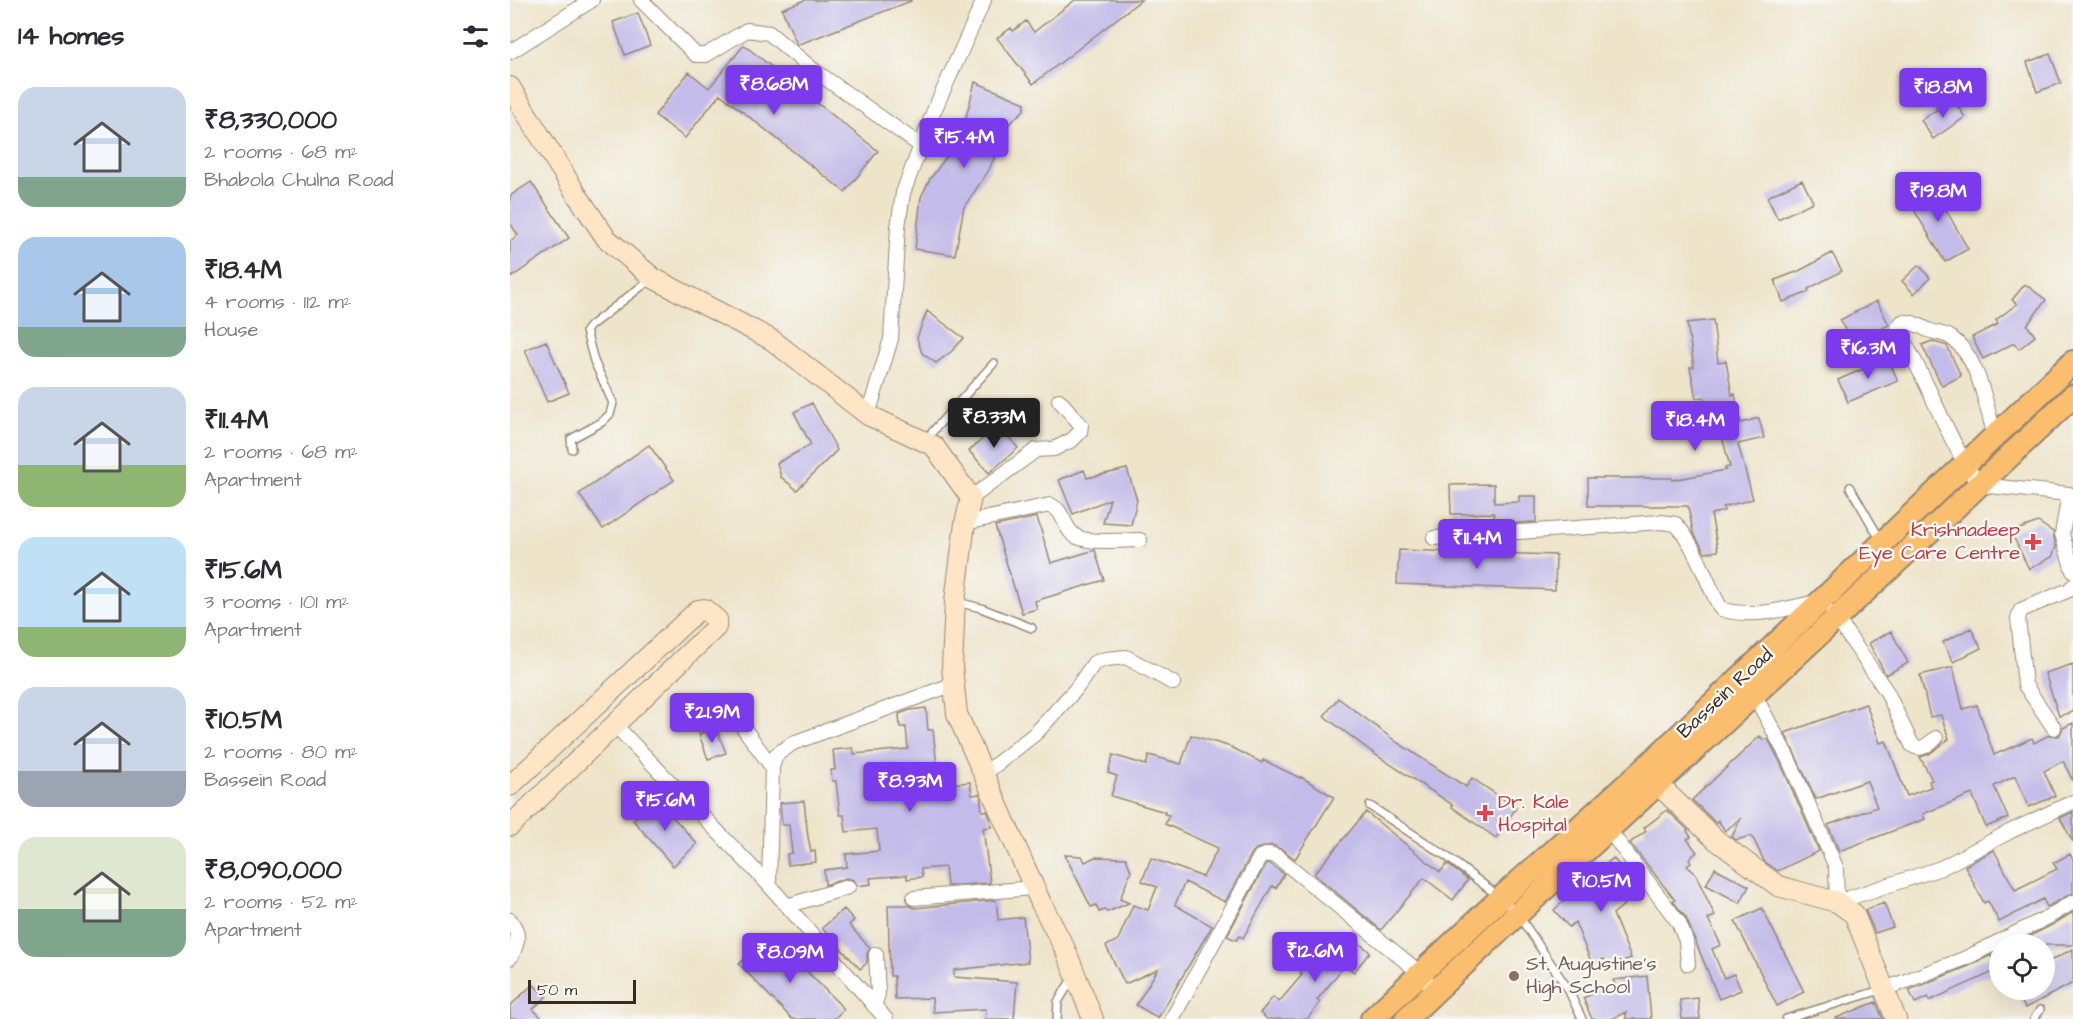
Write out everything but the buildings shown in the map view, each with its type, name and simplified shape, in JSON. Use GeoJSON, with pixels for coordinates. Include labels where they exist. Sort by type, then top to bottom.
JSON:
{"type":"FeatureCollection","features":[{"type":"Feature","properties":{"kind":"main road","name":"Bassein Road"},"geometry":{"type":"LineString","coordinates":[[1372,1019],[1420,974],[1608,829],[1651,777],[1821,601],[2073,362]]}},
{"type":"Feature","properties":{"kind":"main road","name":"Bassein Road"},"geometry":{"type":"LineString","coordinates":[[1406,1019],[1435,991],[1509,905],[1651,777],[1754,694],[1838,618],[2073,396]]}},
{"type":"Feature","properties":{"kind":"street"},"geometry":{"type":"LineString","coordinates":[[510,52],[592,0]]}},
{"type":"Feature","properties":{"kind":"street"},"geometry":{"type":"LineString","coordinates":[[641,0],[696,55],[706,55],[747,30],[769,33],[811,68],[921,146]]}},
{"type":"Feature","properties":{"kind":"street"},"geometry":{"type":"LineString","coordinates":[[868,415],[891,339],[898,226],[903,193],[933,113],[984,0]]}},
{"type":"Feature","properties":{"kind":"street"},"geometry":{"type":"LineString","coordinates":[[510,87],[606,238],[653,278],[772,340],[868,415],[934,446],[971,498]]}},
{"type":"Feature","properties":{"kind":"street"},"geometry":{"type":"LineString","coordinates":[[1995,437],[1976,369],[1961,346],[1944,334],[1913,323],[1902,322],[1898,328],[1899,333],[1914,358],[1965,465],[1978,485],[2071,495],[2062,534],[2073,571]]}},
{"type":"Feature","properties":{"kind":"street"},"geometry":{"type":"LineString","coordinates":[[1059,400],[1081,425],[1080,432],[1072,440],[1054,449],[1036,450],[1029,454],[971,498],[965,523],[955,601],[952,667],[957,714],[1034,888],[1065,949],[1093,1019]]}},
{"type":"Feature","properties":{"kind":"street"},"geometry":{"type":"LineString","coordinates":[[965,523],[1050,505],[1059,511],[1068,528],[1077,537],[1094,540],[1140,540]]}},
{"type":"Feature","properties":{"kind":"street"},"geometry":{"type":"LineString","coordinates":[[1434,538],[1661,522],[1676,524],[1686,535],[1721,609],[1735,614],[1775,611],[1821,601],[1838,618],[1887,692],[1912,745],[1922,748],[1936,738]]}},
{"type":"Feature","properties":{"kind":"street"},"geometry":{"type":"LineString","coordinates":[[2054,728],[2025,685],[2018,618],[2021,610],[2069,590],[2073,586]]}},
{"type":"Feature","properties":{"kind":"street"},"geometry":{"type":"LineString","coordinates":[[510,786],[701,609],[707,610],[717,620],[716,627],[510,826]]}},
{"type":"Feature","properties":{"kind":"street"},"geometry":{"type":"LineString","coordinates":[[668,639],[684,658]]}},
{"type":"Feature","properties":{"kind":"street"},"geometry":{"type":"LineString","coordinates":[[984,774],[1036,733],[1076,689],[1094,663],[1126,657],[1173,683]]}},
{"type":"Feature","properties":{"kind":"street"},"geometry":{"type":"LineString","coordinates":[[769,885],[772,767],[776,755],[793,743],[954,684]]}},
{"type":"Feature","properties":{"kind":"street"},"geometry":{"type":"LineString","coordinates":[[1754,694],[1788,758],[1836,867],[1837,902]]}},
{"type":"Feature","properties":{"kind":"street"},"geometry":{"type":"LineString","coordinates":[[726,704],[772,767]]}},
{"type":"Feature","properties":{"kind":"street"},"geometry":{"type":"LineString","coordinates":[[615,725],[769,885],[886,1019]]}},
{"type":"Feature","properties":{"kind":"street"},"geometry":{"type":"LineString","coordinates":[[1651,777],[1716,840],[1778,886],[1837,902],[1854,914],[1896,1019]]}},
{"type":"Feature","properties":{"kind":"street"},"geometry":{"type":"LineString","coordinates":[[1837,902],[1941,868],[2010,831],[2073,802]]}},
{"type":"Feature","properties":{"kind":"street"},"geometry":{"type":"LineString","coordinates":[[1608,829],[1679,923],[1686,941],[1688,964]]}},
{"type":"Feature","properties":{"kind":"street"},"geometry":{"type":"LineString","coordinates":[[1172,1019],[1260,856],[1269,854],[1278,857],[1320,890],[1420,974],[1435,991]]}},
{"type":"Feature","properties":{"kind":"street"},"geometry":{"type":"LineString","coordinates":[[787,906],[848,887]]}},
{"type":"Feature","properties":{"kind":"street"},"geometry":{"type":"LineString","coordinates":[[914,898],[1034,888]]}},
{"type":"Feature","properties":{"kind":"street"},"geometry":{"type":"LineString","coordinates":[[1885,989],[1966,958],[2073,902]]}},
{"type":"Feature","properties":{"kind":"street"},"geometry":{"type":"LineString","coordinates":[[510,920],[517,929],[517,946],[510,958]]}},
{"type":"Feature","properties":{"kind":"street"},"geometry":{"type":"LineString","coordinates":[[874,1006],[878,994],[876,954]]}},
{"type":"Feature","properties":{"kind":"lane"},"geometry":{"type":"LineString","coordinates":[[573,449],[571,439],[602,422],[610,414],[613,403],[594,362],[586,331],[653,278]]}},
{"type":"Feature","properties":{"kind":"lane"},"geometry":{"type":"LineString","coordinates":[[924,441],[994,363]]}},
{"type":"Feature","properties":{"kind":"lane"},"geometry":{"type":"LineString","coordinates":[[1850,487],[1882,544]]}},
{"type":"Feature","properties":{"kind":"lane"},"geometry":{"type":"LineString","coordinates":[[955,601],[981,608],[1032,628]]}},
{"type":"Feature","properties":{"kind":"lane"},"geometry":{"type":"LineString","coordinates":[[1370,806],[1446,856],[1509,905],[1568,989],[1582,1019]]}},
{"type":"Feature","properties":{"kind":"lane"},"geometry":{"type":"LineString","coordinates":[[1057,1019],[1058,1002],[1074,974]]}},
{"type":"Feature","properties":{"kind":"lane"},"geometry":{"type":"LineString","coordinates":[[1786,1019],[1885,989]]}},
{"type":"Feature","properties":{"kind":"lane"},"geometry":{"type":"LineString","coordinates":[[2034,1019],[2040,1010]]}},
{"type":"Feature","properties":{"kind":"place","name":"Krishnadeep Eye Care Centre"},"geometry":{"type":"Point","coordinates":[2033,542]}},
{"type":"Feature","properties":{"kind":"place","name":"Dr. Kale Hospital"},"geometry":{"type":"Point","coordinates":[1485,813]}},
{"type":"Feature","properties":{"kind":"place","name":"St. Augustine's High School"},"geometry":{"type":"Point","coordinates":[1514,976]}}]}
